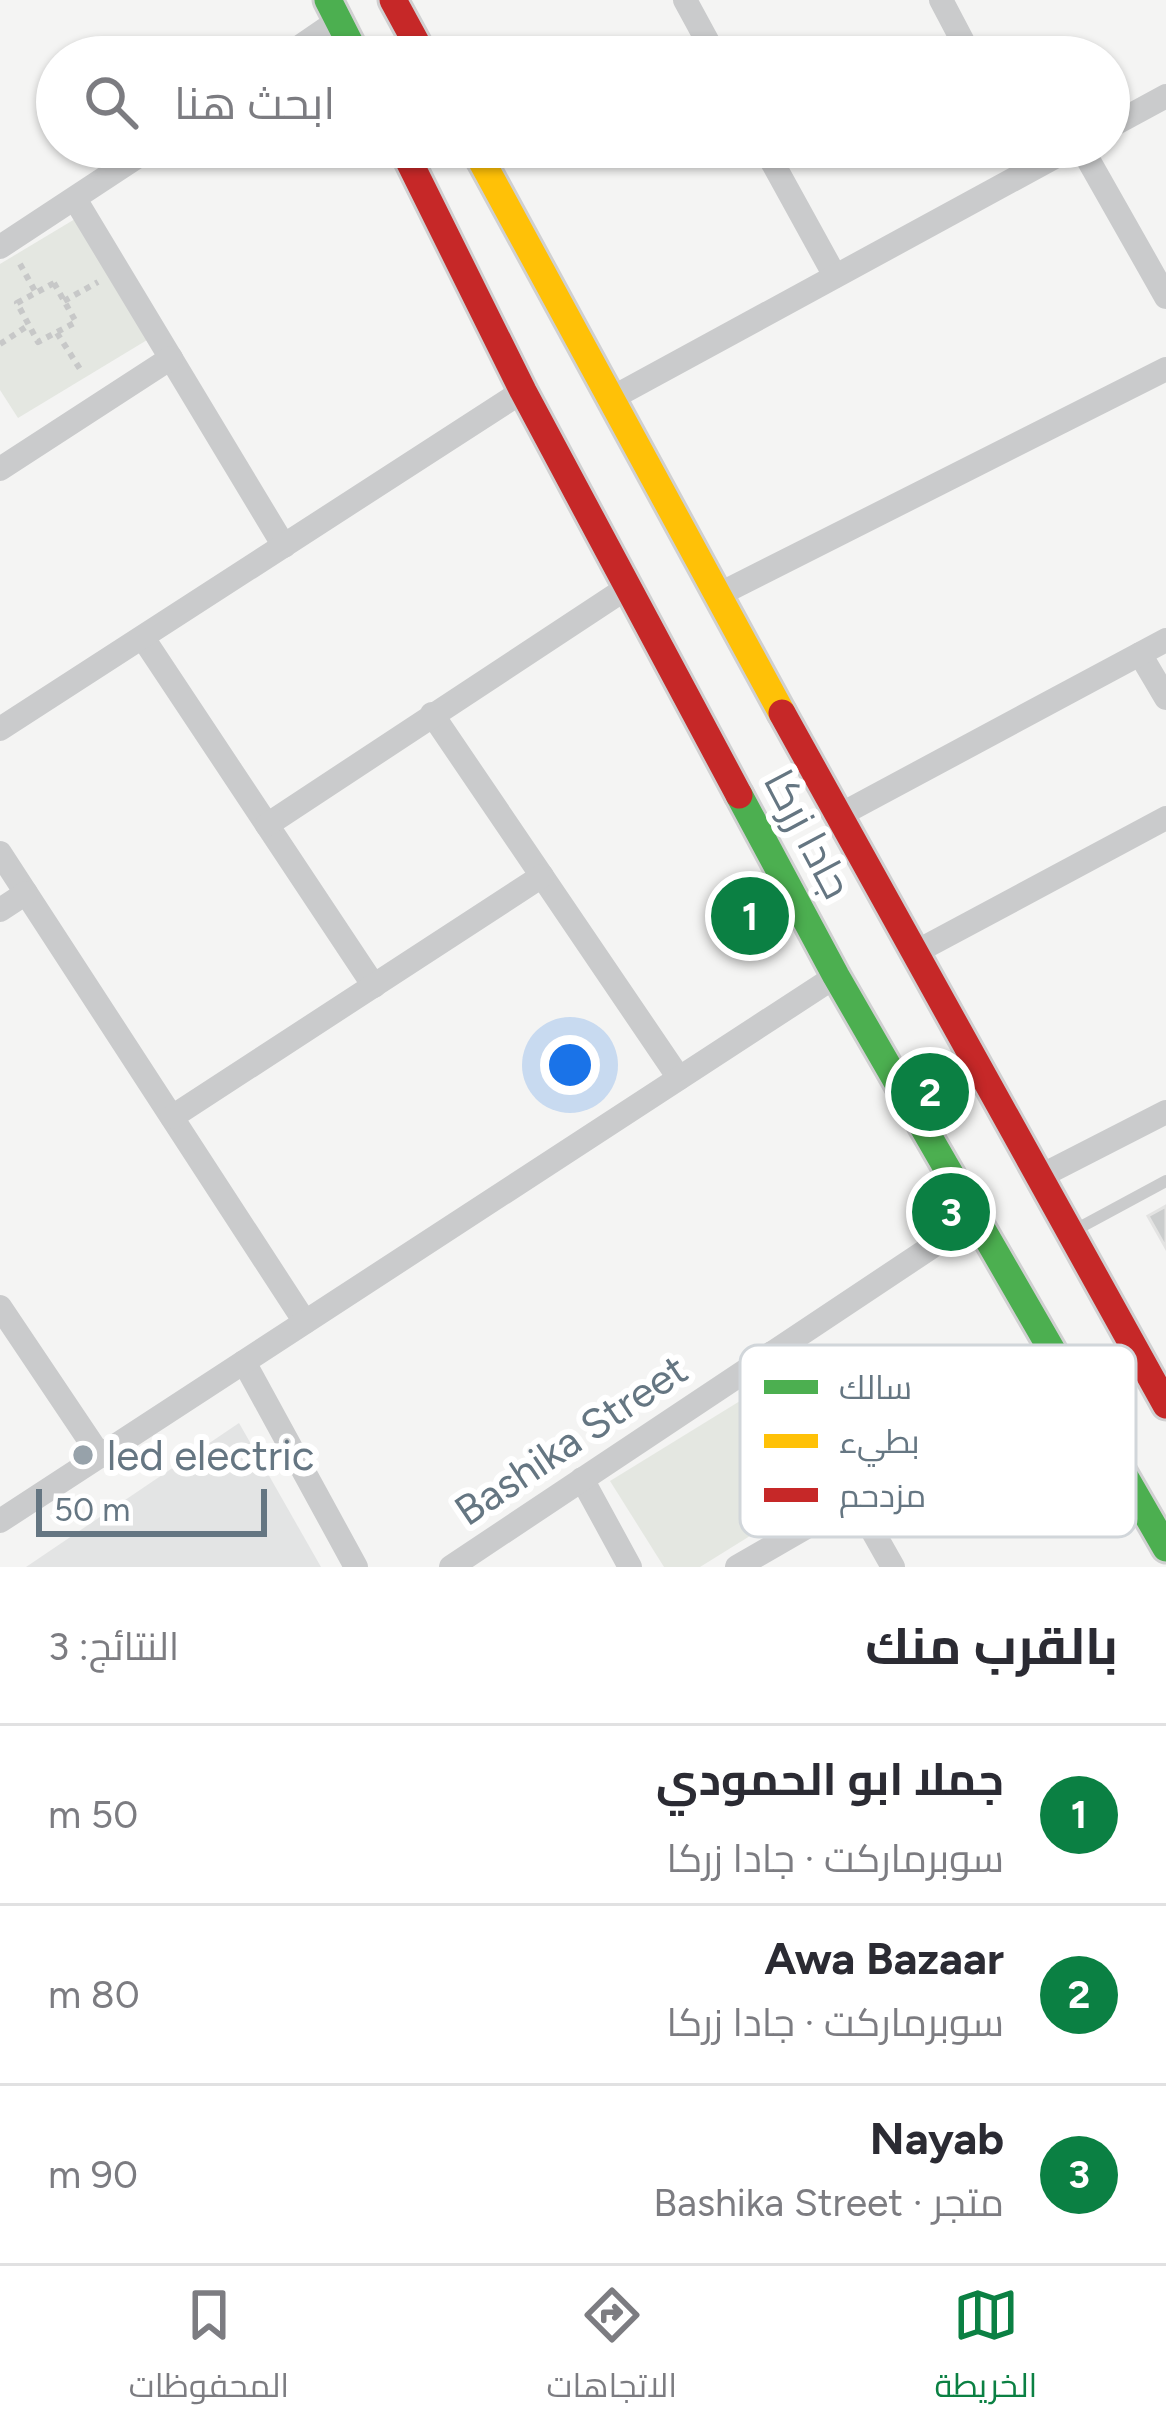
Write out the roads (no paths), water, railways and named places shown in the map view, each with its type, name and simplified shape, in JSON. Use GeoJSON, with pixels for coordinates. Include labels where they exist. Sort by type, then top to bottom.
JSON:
{"type":"FeatureCollection","features":[{"type":"Feature","properties":{"kind":"main road"},"geometry":{"type":"LineString","coordinates":[[393,0],[413,36]]}},
{"type":"Feature","properties":{"kind":"main road"},"geometry":{"type":"LineString","coordinates":[[328,7],[345,36]]}},
{"type":"Feature","properties":{"kind":"main road","name":"جادا زرکا"},"geometry":{"type":"LineString","coordinates":[[412,168],[523,391],[836,976],[1051,1345]]}},
{"type":"Feature","properties":{"kind":"main road","name":"جادا زرکا"},"geometry":{"type":"LineString","coordinates":[[486,168],[1070,1233],[1159,1375],[1166,1405]]}},
{"type":"Feature","properties":{"kind":"main road","name":"جادا زرکا"},"geometry":{"type":"LineString","coordinates":[[1136,1487],[1162,1531]]}},
{"type":"Feature","properties":{"kind":"street"},"geometry":{"type":"LineString","coordinates":[[685,0],[705,36]]}},
{"type":"Feature","properties":{"kind":"street"},"geometry":{"type":"LineString","coordinates":[[941,0],[960,36]]}},
{"type":"Feature","properties":{"kind":"street"},"geometry":{"type":"LineString","coordinates":[[303,36],[328,7]]}},
{"type":"Feature","properties":{"kind":"street"},"geometry":{"type":"LineString","coordinates":[[1130,116],[1166,96]]}},
{"type":"Feature","properties":{"kind":"street"},"geometry":{"type":"LineString","coordinates":[[9,253],[121,168]]}},
{"type":"Feature","properties":{"kind":"street"},"geometry":{"type":"LineString","coordinates":[[776,168],[835,276]]}},
{"type":"Feature","properties":{"kind":"street"},"geometry":{"type":"LineString","coordinates":[[612,398],[835,276],[1009,168]]}},
{"type":"Feature","properties":{"kind":"street"},"geometry":{"type":"LineString","coordinates":[[1089,168],[1166,297]]}},
{"type":"Feature","properties":{"kind":"street"},"geometry":{"type":"LineString","coordinates":[[75,199],[284,546]]}},
{"type":"Feature","properties":{"kind":"street"},"geometry":{"type":"LineString","coordinates":[[2,464],[171,358]]}},
{"type":"Feature","properties":{"kind":"street"},"geometry":{"type":"LineString","coordinates":[[718,596],[1166,369]]}},
{"type":"Feature","properties":{"kind":"street"},"geometry":{"type":"LineString","coordinates":[[0,729],[523,391]]}},
{"type":"Feature","properties":{"kind":"street"},"geometry":{"type":"LineString","coordinates":[[267,825],[628,587]]}},
{"type":"Feature","properties":{"kind":"street"},"geometry":{"type":"LineString","coordinates":[[143,638],[374,986]]}},
{"type":"Feature","properties":{"kind":"street"},"geometry":{"type":"LineString","coordinates":[[838,816],[1166,640]]}},
{"type":"Feature","properties":{"kind":"street"},"geometry":{"type":"LineString","coordinates":[[1140,654],[1166,698]]}},
{"type":"Feature","properties":{"kind":"street"},"geometry":{"type":"LineString","coordinates":[[432,714],[679,1078]]}},
{"type":"Feature","properties":{"kind":"street"},"geometry":{"type":"LineString","coordinates":[[914,953],[1166,818]]}},
{"type":"Feature","properties":{"kind":"street"},"geometry":{"type":"LineString","coordinates":[[0,853],[305,1322]]}},
{"type":"Feature","properties":{"kind":"street"},"geometry":{"type":"LineString","coordinates":[[172,1118],[542,876]]}},
{"type":"Feature","properties":{"kind":"street"},"geometry":{"type":"LineString","coordinates":[[0,910],[26,893]]}},
{"type":"Feature","properties":{"kind":"street"},"geometry":{"type":"LineString","coordinates":[[0,1521],[836,976]]}},
{"type":"Feature","properties":{"kind":"street"},"geometry":{"type":"LineString","coordinates":[[1039,1177],[1166,1112]]}},
{"type":"Feature","properties":{"kind":"street","name":"Bashika Street"},"geometry":{"type":"LineString","coordinates":[[784,1345],[975,1218]]}},
{"type":"Feature","properties":{"kind":"street"},"geometry":{"type":"LineString","coordinates":[[0,1307],[100,1456]]}},
{"type":"Feature","properties":{"kind":"street"},"geometry":{"type":"LineString","coordinates":[[244,1362],[356,1567]]}},
{"type":"Feature","properties":{"kind":"street","name":"Bashika Street"},"geometry":{"type":"LineString","coordinates":[[451,1567],[740,1374]]}},
{"type":"Feature","properties":{"kind":"street"},"geometry":{"type":"LineString","coordinates":[[582,1479],[630,1567]]}},
{"type":"Feature","properties":{"kind":"street"},"geometry":{"type":"LineString","coordinates":[[737,1567],[789,1537]]}},
{"type":"Feature","properties":{"kind":"street"},"geometry":{"type":"LineString","coordinates":[[876,1537],[893,1567]]}},
{"type":"Feature","properties":{"kind":"lane"},"geometry":{"type":"LineString","coordinates":[[1070,1233],[1166,1181]]}},
{"type":"Feature","properties":{"kind":"place","name":"جملا ابو الحمودي"},"geometry":{"type":"Point","coordinates":[750,916]}},
{"type":"Feature","properties":{"kind":"place","name":"Awa Bazaar"},"geometry":{"type":"Point","coordinates":[930,1092]}},
{"type":"Feature","properties":{"kind":"place","name":"Nayab"},"geometry":{"type":"Point","coordinates":[951,1212]}},
{"type":"Feature","properties":{"kind":"place","name":"led electric"},"geometry":{"type":"Point","coordinates":[83,1455]}}]}
